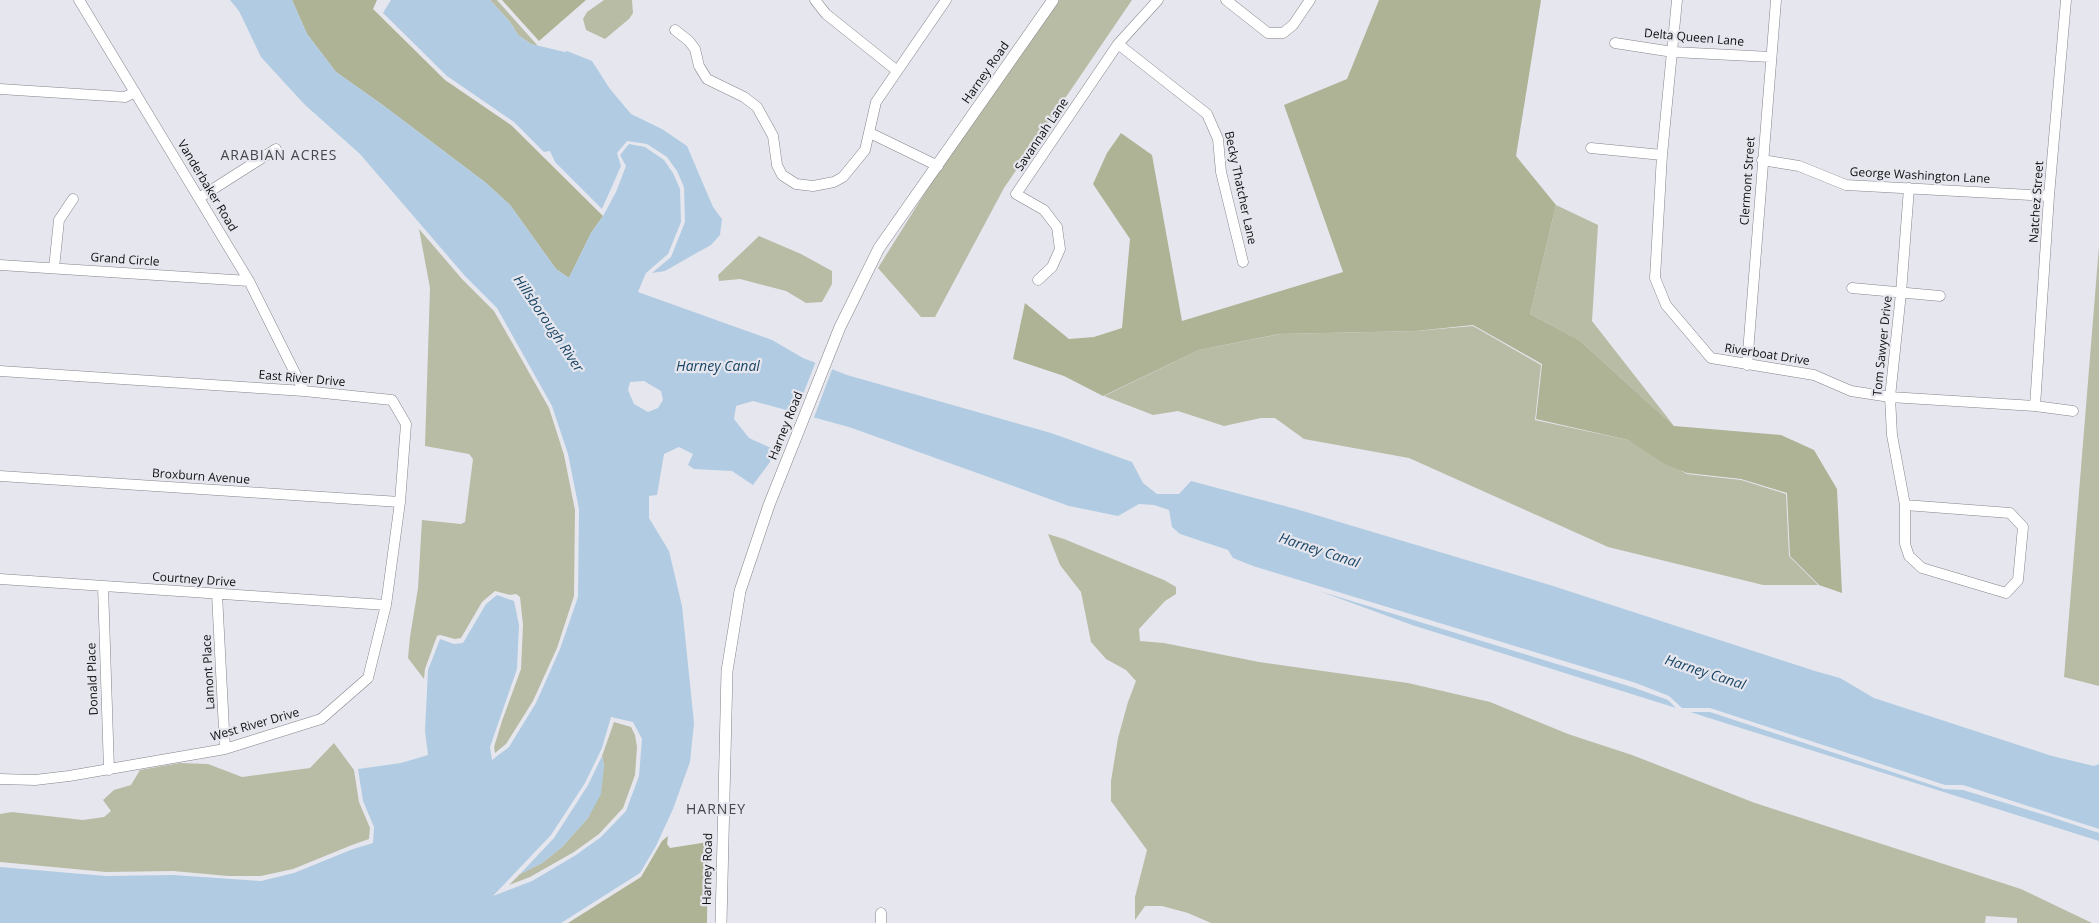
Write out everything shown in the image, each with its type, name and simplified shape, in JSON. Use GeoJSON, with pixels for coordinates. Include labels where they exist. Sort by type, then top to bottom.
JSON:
{"type":"FeatureCollection","features":[{"type":"Feature","properties":{"kind":"street","name":"Vanderbaker Road"},"geometry":{"type":"LineString","coordinates":[[79,0],[249,281],[304,391]]}},
{"type":"Feature","properties":{"kind":"street"},"geometry":{"type":"LineString","coordinates":[[815,0],[826,14],[896,70]]}},
{"type":"Feature","properties":{"kind":"street"},"geometry":{"type":"LineString","coordinates":[[675,30],[689,41],[695,49],[699,66],[708,79],[744,97],[757,107],[773,136],[777,166],[782,175],[796,184],[813,186],[834,182],[843,177],[865,150],[876,102],[896,70],[946,0]]}},
{"type":"Feature","properties":{"kind":"street","name":"Harney Road"},"geometry":{"type":"LineString","coordinates":[[721,923],[728,662],[740,591],[769,505],[830,352],[861,282],[879,248],[1053,0]]}},
{"type":"Feature","properties":{"kind":"street","name":"Savannah Lane"},"geometry":{"type":"LineString","coordinates":[[1038,280],[1052,267],[1060,249],[1057,227],[1044,210],[1016,194],[1118,44],[1158,0]]}},
{"type":"Feature","properties":{"kind":"street"},"geometry":{"type":"LineString","coordinates":[[1226,0],[1268,33],[1283,33],[1293,25],[1310,0]]}},
{"type":"Feature","properties":{"kind":"street","name":"Riverboat Drive"},"geometry":{"type":"LineString","coordinates":[[1676,0],[1673,52],[1662,155],[1655,278],[1666,305],[1711,358],[1814,375],[1851,391],[1890,396],[2035,406],[2073,411]]}},
{"type":"Feature","properties":{"kind":"street","name":"Clermont Street"},"geometry":{"type":"LineString","coordinates":[[1748,365],[1762,160],[1776,0]]}},
{"type":"Feature","properties":{"kind":"street","name":"Natchez Street"},"geometry":{"type":"LineString","coordinates":[[2035,406],[2049,196],[2066,0]]}},
{"type":"Feature","properties":{"kind":"street","name":"Delta Queen Lane"},"geometry":{"type":"LineString","coordinates":[[1615,42],[1673,52],[1771,57]]}},
{"type":"Feature","properties":{"kind":"street","name":"Becky Thatcher Lane"},"geometry":{"type":"LineString","coordinates":[[1118,44],[1207,114],[1218,139],[1221,172],[1243,262]]}},
{"type":"Feature","properties":{"kind":"street"},"geometry":{"type":"LineString","coordinates":[[0,89],[126,97],[135,92]]}},
{"type":"Feature","properties":{"kind":"street"},"geometry":{"type":"LineString","coordinates":[[870,133],[938,166]]}},
{"type":"Feature","properties":{"kind":"street"},"geometry":{"type":"LineString","coordinates":[[1591,148],[1662,155]]}},
{"type":"Feature","properties":{"kind":"street"},"geometry":{"type":"LineString","coordinates":[[199,198],[276,149]]}},
{"type":"Feature","properties":{"kind":"street","name":"George Washington Lane"},"geometry":{"type":"LineString","coordinates":[[1762,160],[1800,166],[1846,185],[2049,196]]}},
{"type":"Feature","properties":{"kind":"street","name":"Tom Sawyer Drive"},"geometry":{"type":"LineString","coordinates":[[1905,505],[2010,513],[2023,527],[2018,580],[2006,593],[1922,568],[1909,556],[1905,544],[1905,505],[1892,435],[1890,396],[1901,293],[1909,188]]}},
{"type":"Feature","properties":{"kind":"street"},"geometry":{"type":"LineString","coordinates":[[54,268],[59,220],[73,199]]}},
{"type":"Feature","properties":{"kind":"street","name":"Grand Circle"},"geometry":{"type":"LineString","coordinates":[[0,265],[249,281]]}},
{"type":"Feature","properties":{"kind":"street"},"geometry":{"type":"LineString","coordinates":[[1852,288],[1940,296]]}},
{"type":"Feature","properties":{"kind":"street","name":"East River Drive"},"geometry":{"type":"LineString","coordinates":[[0,371],[304,391],[392,400],[406,424],[400,502],[386,605]]}},
{"type":"Feature","properties":{"kind":"street","name":"Broxburn Avenue"},"geometry":{"type":"LineString","coordinates":[[0,476],[400,502]]}},
{"type":"Feature","properties":{"kind":"street","name":"Courtney Drive"},"geometry":{"type":"LineString","coordinates":[[0,580],[386,605]]}},
{"type":"Feature","properties":{"kind":"street","name":"Donald Place"},"geometry":{"type":"LineString","coordinates":[[103,586],[109,770]]}},
{"type":"Feature","properties":{"kind":"street","name":"Lamont Place"},"geometry":{"type":"LineString","coordinates":[[218,594],[225,749]]}},
{"type":"Feature","properties":{"kind":"street","name":"West River Drive"},"geometry":{"type":"LineString","coordinates":[[0,779],[35,780],[109,770],[225,749],[321,718],[368,678],[386,605]]}},
{"type":"Feature","properties":{"kind":"green space"},"geometry":{"type":"Polygon","coordinates":[[[292,0],[377,0],[373,9],[445,80],[511,125],[603,216],[591,233],[569,278],[556,269],[510,205],[486,183],[336,72],[307,34],[292,0]]]}},
{"type":"Feature","properties":{"kind":"green space"},"geometry":{"type":"Polygon","coordinates":[[[490,0],[497,0],[538,46],[531,44],[518,35],[510,22],[490,0]]]}},
{"type":"Feature","properties":{"kind":"green space"},"geometry":{"type":"Polygon","coordinates":[[[502,0],[586,0],[539,41],[502,0]]]}},
{"type":"Feature","properties":{"kind":"green space"},"geometry":{"type":"Polygon","coordinates":[[[604,0],[632,0],[633,13],[629,19],[605,39],[586,30],[583,19],[587,12],[604,0]]]}},
{"type":"Feature","properties":{"kind":"green space"},"geometry":{"type":"Polygon","coordinates":[[[1055,0],[1132,0],[1004,188],[935,317],[921,317],[878,268],[948,156],[1055,0]]]}},
{"type":"Feature","properties":{"kind":"green space"},"geometry":{"type":"Polygon","coordinates":[[[1379,0],[1541,0],[1516,156],[1556,205],[1530,314],[1579,340],[1674,426],[1781,435],[1814,450],[1837,489],[1842,593],[1819,585],[1790,556],[1787,493],[1741,479],[1687,473],[1665,464],[1628,440],[1536,419],[1542,364],[1473,325],[1416,331],[1279,334],[1199,350],[1103,396],[1064,376],[1013,359],[1025,303],[1069,339],[1094,337],[1122,328],[1130,239],[1093,184],[1107,153],[1121,133],[1152,155],[1182,321],[1343,272],[1284,105],[1347,79],[1379,0]]]}},
{"type":"Feature","properties":{"kind":"green space"},"geometry":{"type":"Polygon","coordinates":[[[1556,205],[1598,225],[1592,321],[1674,426],[1579,340],[1530,314],[1556,205]]]}},
{"type":"Feature","properties":{"kind":"green space"},"geometry":{"type":"Polygon","coordinates":[[[419,229],[462,279],[494,311],[549,408],[564,455],[575,510],[574,596],[557,648],[533,701],[506,744],[495,753],[494,747],[502,721],[521,669],[523,625],[520,597],[516,594],[510,595],[495,591],[482,602],[461,638],[437,636],[425,669],[424,679],[408,658],[418,588],[422,520],[461,524],[465,522],[473,459],[469,454],[425,446],[430,288],[419,229]]]}},
{"type":"Feature","properties":{"kind":"green space"},"geometry":{"type":"Polygon","coordinates":[[[759,236],[801,254],[832,271],[832,284],[822,302],[806,303],[786,291],[740,279],[719,281],[718,275],[759,236]]]}},
{"type":"Feature","properties":{"kind":"green space"},"geometry":{"type":"Polygon","coordinates":[[[2099,246],[2099,686],[2064,677],[2099,246]]]}},
{"type":"Feature","properties":{"kind":"green space"},"geometry":{"type":"Polygon","coordinates":[[[1473,326],[1541,365],[1535,420],[1628,440],[1687,474],[1741,480],[1786,494],[1789,556],[1818,585],[1763,585],[1608,547],[1409,458],[1304,439],[1275,418],[1261,418],[1224,426],[1178,411],[1153,415],[1104,396],[1199,350],[1280,334],[1416,331],[1473,326]]]}},
{"type":"Feature","properties":{"kind":"green space"},"geometry":{"type":"Polygon","coordinates":[[[1048,534],[1164,580],[1176,587],[1176,594],[1165,601],[1139,629],[1140,641],[1164,643],[1259,662],[1408,683],[1490,702],[1568,734],[1632,755],[1755,803],[2021,889],[2092,923],[2017,923],[2017,918],[1986,916],[1985,923],[1211,923],[1188,913],[1162,906],[1145,906],[1135,920],[1135,897],[1147,850],[1111,801],[1111,781],[1118,738],[1136,681],[1126,670],[1106,659],[1091,642],[1081,592],[1060,565],[1048,534]]]}},
{"type":"Feature","properties":{"kind":"green space"},"geometry":{"type":"Polygon","coordinates":[[[614,722],[631,727],[635,735],[637,747],[635,775],[623,808],[599,834],[574,852],[530,877],[509,885],[520,874],[542,863],[562,847],[588,818],[604,766],[602,756],[614,722]]]}},
{"type":"Feature","properties":{"kind":"green space"},"geometry":{"type":"Polygon","coordinates":[[[334,743],[354,770],[359,802],[370,828],[369,839],[293,869],[261,876],[228,876],[173,871],[106,872],[0,862],[0,814],[12,812],[83,820],[104,817],[111,811],[103,800],[114,790],[131,785],[140,770],[180,763],[208,764],[242,777],[310,768],[334,743]]]}},
{"type":"Feature","properties":{"kind":"green space"},"geometry":{"type":"Polygon","coordinates":[[[668,836],[667,844],[670,848],[708,842],[707,923],[568,923],[641,877],[662,841],[668,836]]]}},
{"type":"Feature","properties":{"kind":"water"},"geometry":{"type":"Polygon","coordinates":[[[230,0],[292,0],[307,34],[336,72],[486,183],[510,205],[556,269],[569,278],[591,233],[616,192],[626,166],[620,155],[629,144],[645,147],[664,160],[673,173],[680,189],[681,222],[668,254],[646,273],[638,292],[772,340],[803,358],[847,375],[1051,433],[1132,462],[1143,483],[1157,494],[1179,494],[1191,481],[1296,509],[1550,585],[1840,678],[1874,698],[2052,756],[2094,766],[2099,764],[2099,829],[1963,785],[1945,785],[1710,708],[1682,708],[1669,696],[1636,683],[1253,566],[1233,558],[1228,550],[1180,534],[1172,527],[1169,510],[1154,505],[1139,504],[1118,516],[1069,506],[849,427],[753,401],[736,406],[734,419],[749,438],[771,448],[770,462],[753,485],[732,471],[694,469],[688,465],[693,454],[679,447],[664,454],[657,495],[649,496],[649,518],[669,551],[682,606],[694,723],[690,762],[673,809],[656,846],[640,873],[561,923],[0,923],[0,867],[106,876],[173,875],[261,881],[294,873],[373,843],[374,827],[363,801],[358,769],[401,763],[428,755],[425,731],[428,670],[440,639],[454,644],[463,643],[486,604],[497,595],[514,601],[519,625],[517,669],[490,747],[492,760],[509,747],[536,703],[560,649],[578,597],[579,509],[568,454],[552,406],[497,308],[465,276],[360,154],[304,104],[261,57],[239,11],[230,0]],[[644,381],[630,382],[628,390],[634,404],[648,412],[658,408],[663,400],[661,391],[644,381]],[[611,717],[602,748],[585,783],[551,835],[493,896],[532,881],[576,855],[601,837],[626,811],[639,776],[642,739],[633,722],[611,717]]]}},
{"type":"Feature","properties":{"kind":"water"},"geometry":{"type":"Polygon","coordinates":[[[391,0],[490,0],[510,22],[518,35],[531,44],[567,51],[592,61],[610,89],[631,114],[662,129],[687,146],[713,207],[722,219],[720,235],[711,245],[665,271],[652,273],[671,257],[685,222],[684,187],[677,171],[667,157],[647,144],[627,141],[617,153],[621,166],[602,209],[555,162],[550,151],[544,152],[514,122],[447,76],[383,13],[391,0]]]}},
{"type":"Feature","properties":{"kind":"water"},"geometry":{"type":"Polygon","coordinates":[[[1319,591],[1635,688],[1668,700],[1676,708],[1412,625],[1319,591]]]}},
{"type":"Feature","properties":{"kind":"water"},"geometry":{"type":"Polygon","coordinates":[[[1690,712],[1710,712],[1944,789],[1963,790],[2048,816],[2099,833],[2099,841],[1690,712]]]}},
{"type":"Feature","properties":{"kind":"water"},"geometry":{"type":"Polygon","coordinates":[[[602,756],[604,766],[601,794],[588,818],[562,847],[542,863],[520,874],[554,838],[588,785],[602,756]]]}},
{"type":"Feature","properties":{"kind":"pier"},"geometry":{"type":"Polygon","coordinates":[[[816,361],[833,367],[813,420],[795,415],[816,361]]]}},
{"type":"Feature","properties":{"kind":"district","name":"ARABIAN ACRES"},"geometry":{"type":"Point","coordinates":[279,156]}},
{"type":"Feature","properties":{"kind":"district","name":"HARNEY"},"geometry":{"type":"Point","coordinates":[716,810]}},
{"type":"Feature","properties":{"kind":"water label","name":"Hillsborough River"},"geometry":{"type":"Point","coordinates":[548,324]}},
{"type":"Feature","properties":{"kind":"water label","name":"Harney Canal"},"geometry":{"type":"Point","coordinates":[718,367]}},
{"type":"Feature","properties":{"kind":"water label","name":"Harney Canal"},"geometry":{"type":"Point","coordinates":[1319,551]}},
{"type":"Feature","properties":{"kind":"water label","name":"Harney Canal"},"geometry":{"type":"Point","coordinates":[1705,673]}}]}
